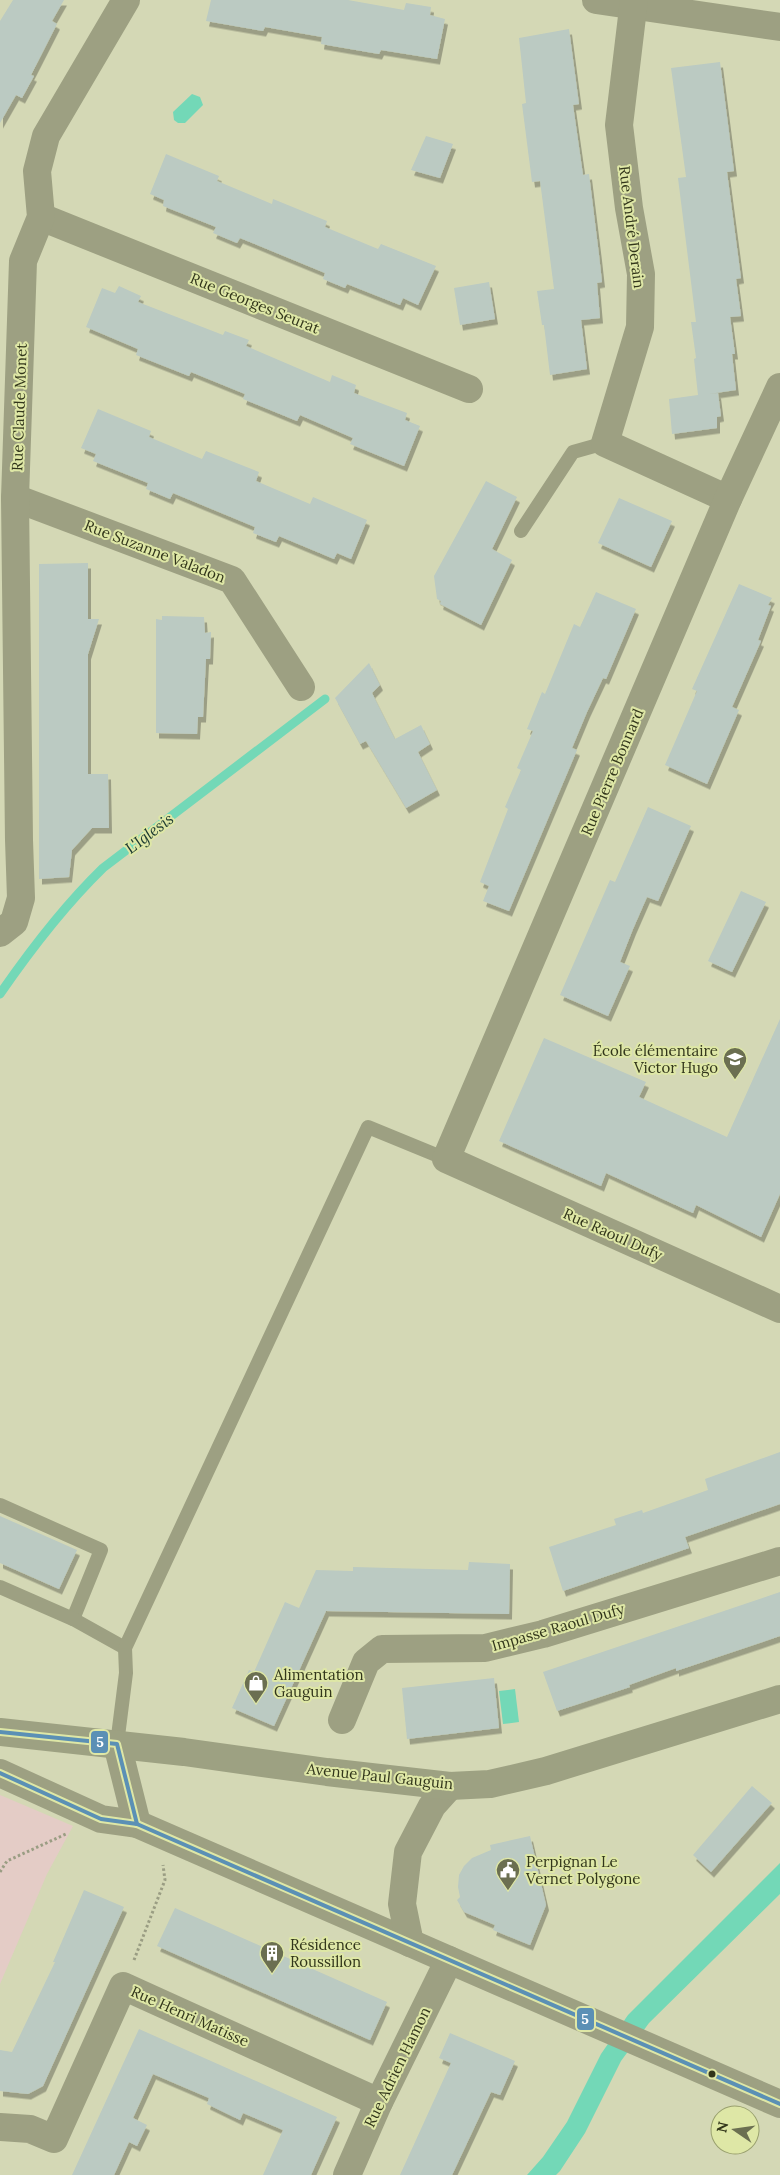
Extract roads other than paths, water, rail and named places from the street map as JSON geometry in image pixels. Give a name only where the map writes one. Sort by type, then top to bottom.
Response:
[{"type":"street","name":"Rue Claude Monet","points":[[19,840],[16,498],[23,261],[40,218],[37,171],[46,136],[126,0]]},
{"type":"street","points":[[596,0],[634,3],[780,27]]},
{"type":"street","name":"Rue André Derain","points":[[605,443],[640,327],[640,274],[629,208],[620,125],[634,3]]},
{"type":"street","name":"Rue Georges Seurat","points":[[40,218],[469,389]]},
{"type":"street","name":"Rue Pierre Bonnard","points":[[446,1159],[728,499],[780,387]]},
{"type":"street","points":[[605,443],[728,499]]},
{"type":"street","name":"Rue Suzanne Valadon","points":[[16,498],[232,580],[301,686]]},
{"type":"street","points":[[0,890],[8,880],[19,840]]},
{"type":"street","points":[[0,933],[14,922],[21,898],[19,840]]},
{"type":"street","name":"Rue Raoul Dufy","points":[[446,1159],[780,1309]]},
{"type":"street","name":"Impasse Raoul Dufy","points":[[342,1720],[366,1662],[382,1649],[484,1648],[543,1634],[780,1561]]},
{"type":"street","name":"Avenue Paul Gauguin","points":[[0,1732],[117,1744],[327,1772],[450,1786],[490,1784],[546,1771],[780,1699]]},
{"type":"street","points":[[117,1744],[146,1828]]},
{"type":"street","points":[[0,1773],[101,1819],[146,1828],[780,2104]]},
{"type":"street","points":[[410,1943],[402,1904],[408,1852],[432,1806],[450,1786]]},
{"type":"street","name":"Rue Adrien Hamon","points":[[347,2175],[379,2102],[449,1960]]},
{"type":"street","name":"Rue Henri Matisse","points":[[0,2127],[30,2129],[54,2139],[123,1986],[379,2102]]},
{"type":"lane","points":[[521,532],[573,452],[605,443]]},
{"type":"lane","points":[[117,1744],[126,1673],[125,1648],[368,1127],[446,1159]]},
{"type":"lane","points":[[0,1505],[101,1550],[73,1619]]},
{"type":"lane","points":[[0,1587],[73,1619],[125,1648]]},
{"type":"waterway","name":"L'Iglesis","points":[[0,994],[49,928],[103,868],[325,699]]},
{"type":"place","name":"École élémentaire Victor Hugo","points":[[735,1080]]},
{"type":"place","name":"Alimentation Gauguin","points":[[256,1704]]},
{"type":"place","name":"Perpignan Le Vernet Polygone","points":[[508,1891]]},
{"type":"place","name":"Résidence Roussillon","points":[[272,1974]]}]
